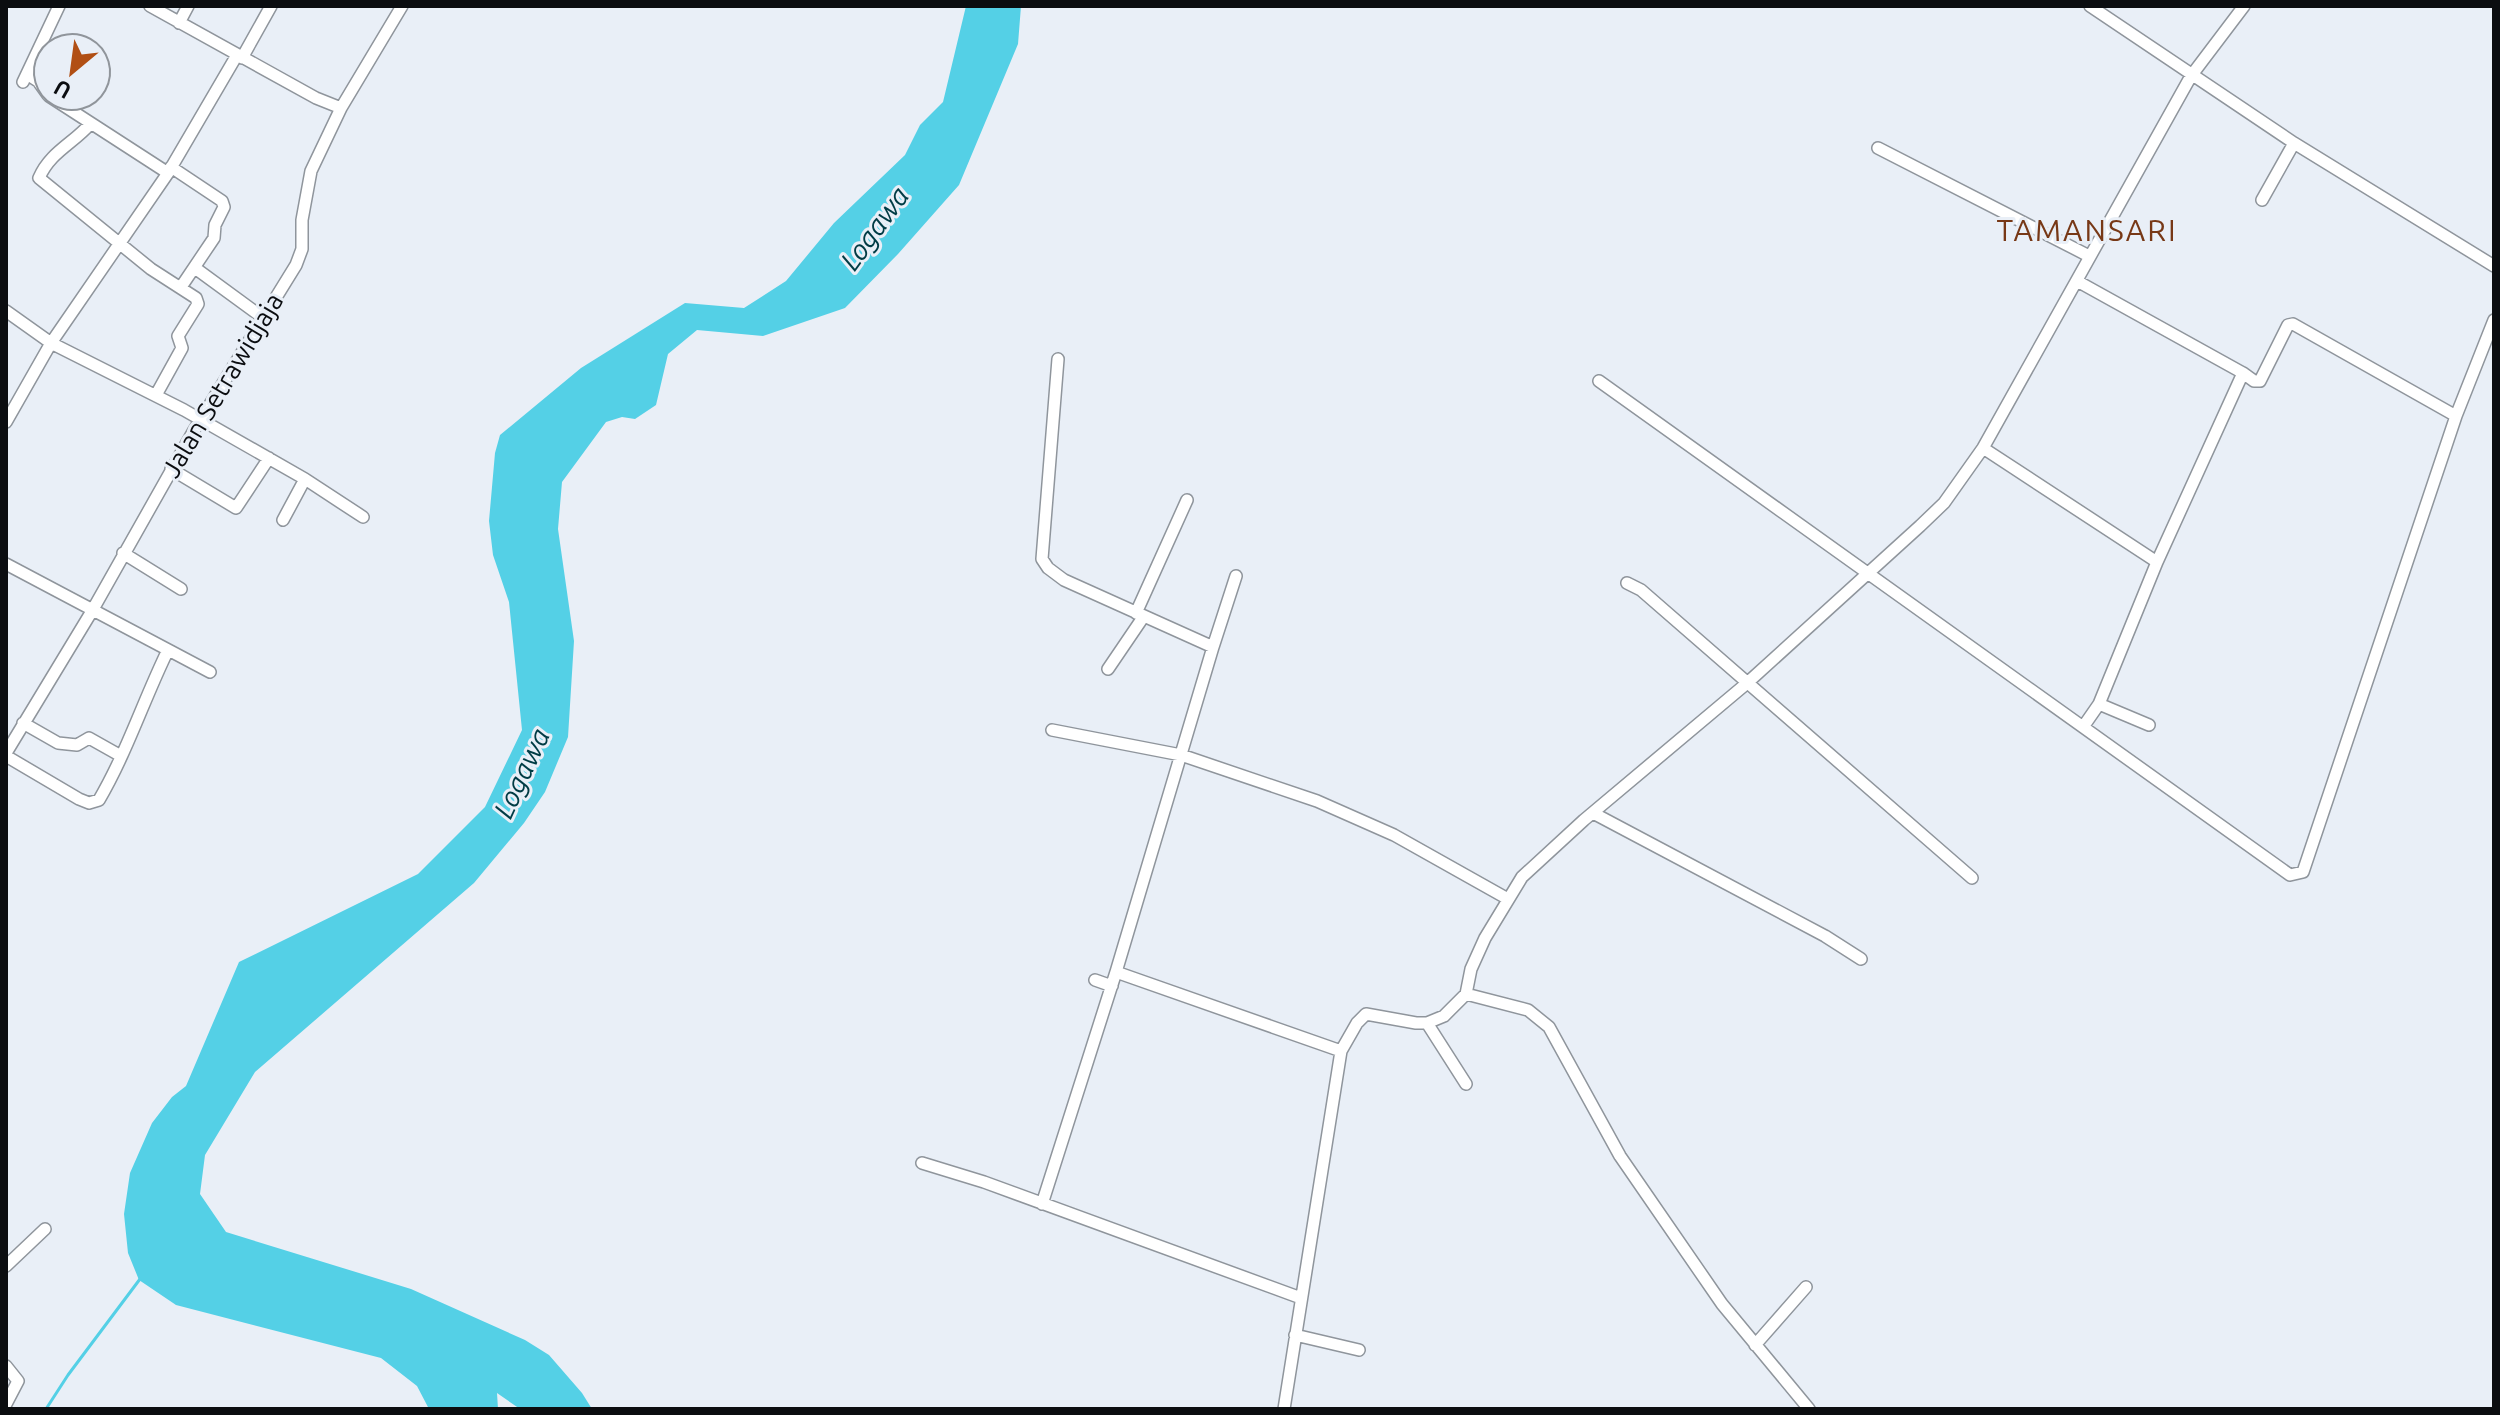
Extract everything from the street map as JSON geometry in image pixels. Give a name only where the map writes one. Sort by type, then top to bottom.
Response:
[{"type":"street","points":[[47,32],[59,6]]},
{"type":"street","points":[[150,6],[341,108]]},
{"type":"street","points":[[179,23],[188,6]]},
{"type":"street","points":[[6,422],[51,343],[170,170],[271,6]]},
{"type":"street","points":[[2090,6],[2294,143],[2494,266]]},
{"type":"street","points":[[1284,1409],[1341,1051],[1357,1023],[1366,1014],[1427,1023],[1444,1016],[1466,994],[1471,969],[1522,877],[1746,684],[1944,503],[1983,448],[2191,76],[2244,6]]},
{"type":"street","name":"Jalan Setrawidjaja","points":[[6,754],[92,611],[200,419],[296,265],[302,249],[307,182],[341,108],[397,8]]},
{"type":"street","points":[[32,63],[25,78],[32,80]]},
{"type":"street","points":[[73,112],[224,203],[215,225],[214,238],[181,287]]},
{"type":"street","points":[[90,124],[79,137],[70,139],[39,178],[120,245],[196,298],[198,304],[178,336],[182,348],[156,395]]},
{"type":"street","points":[[2262,200],[2294,143]]},
{"type":"street","points":[[1878,148],[2089,256]]},
{"type":"street","points":[[195,268],[262,317]]},
{"type":"street","points":[[2077,281],[2254,381],[2260,381],[2288,325],[2293,324],[2456,416]]},
{"type":"street","points":[[6,311],[51,343],[200,419],[305,479],[363,517]]},
{"type":"street","points":[[1599,381],[2290,875],[2303,872],[2456,416],[2494,320]]},
{"type":"street","points":[[1058,359],[1042,559],[1064,580],[1213,647]]},
{"type":"street","points":[[2083,727],[2099,704],[2157,562],[2243,373]]},
{"type":"street","points":[[1983,448],[2157,562]]},
{"type":"street","points":[[171,469],[236,508],[269,458]]},
{"type":"street","points":[[283,520],[305,479]]},
{"type":"street","points":[[1108,669],[1140,614],[1187,500]]},
{"type":"street","points":[[123,553],[181,589]]},
{"type":"street","points":[[6,564],[210,672]]},
{"type":"street","points":[[1042,1204],[1112,986],[1236,576]]},
{"type":"street","points":[[1627,583],[1641,590],[1972,878]]},
{"type":"street","points":[[6,754],[89,803],[99,800],[168,650]]},
{"type":"street","points":[[2099,704],[2149,725]]},
{"type":"street","points":[[23,723],[58,743],[77,745],[89,738],[121,756]]},
{"type":"street","points":[[1052,730],[1181,755],[1317,801],[1394,835],[1508,899]]},
{"type":"street","points":[[1593,813],[1825,936],[1861,959]]},
{"type":"street","points":[[1116,972],[1341,1051]]},
{"type":"street","points":[[1095,980],[1112,986]]},
{"type":"street","points":[[1466,994],[1528,1010],[1549,1027],[1620,1156],[1722,1304],[1809,1409]]},
{"type":"street","points":[[1427,1023],[1466,1084]]},
{"type":"street","points":[[922,1163],[984,1182],[1301,1298]]},
{"type":"street","points":[[6,1266],[45,1229]]},
{"type":"street","points":[[1755,1345],[1806,1287]]},
{"type":"street","points":[[1295,1335],[1359,1350]]},
{"type":"street","points":[[6,1366],[18,1381],[6,1404]]},
{"type":"water","name":"Logawa","points":[[966,6],[1021,6],[1018,44],[959,185],[845,308],[763,336],[697,330],[668,354],[656,405],[635,419],[622,417],[606,422],[562,482],[558,529],[574,641],[568,737],[545,792],[524,823],[474,883],[255,1072],[205,1155],[200,1194],[226,1232],[411,1289],[525,1340],[549,1355],[592,1409],[520,1409],[497,1393],[498,1409],[429,1409],[417,1386],[381,1358],[176,1305],[139,1280],[128,1253],[124,1214],[130,1173],[152,1123],[172,1097],[186,1086],[239,962],[418,874],[485,807],[522,730],[509,602],[493,555],[489,521],[495,453],[500,435],[581,368],[685,303],[744,308],[786,281],[834,223],[905,155],[920,125],[943,102]]},
{"type":"waterway","points":[[46,1409],[140,1279]]},
{"type":"district","name":"TAMANSARI","points":[[2087,230]]}]
